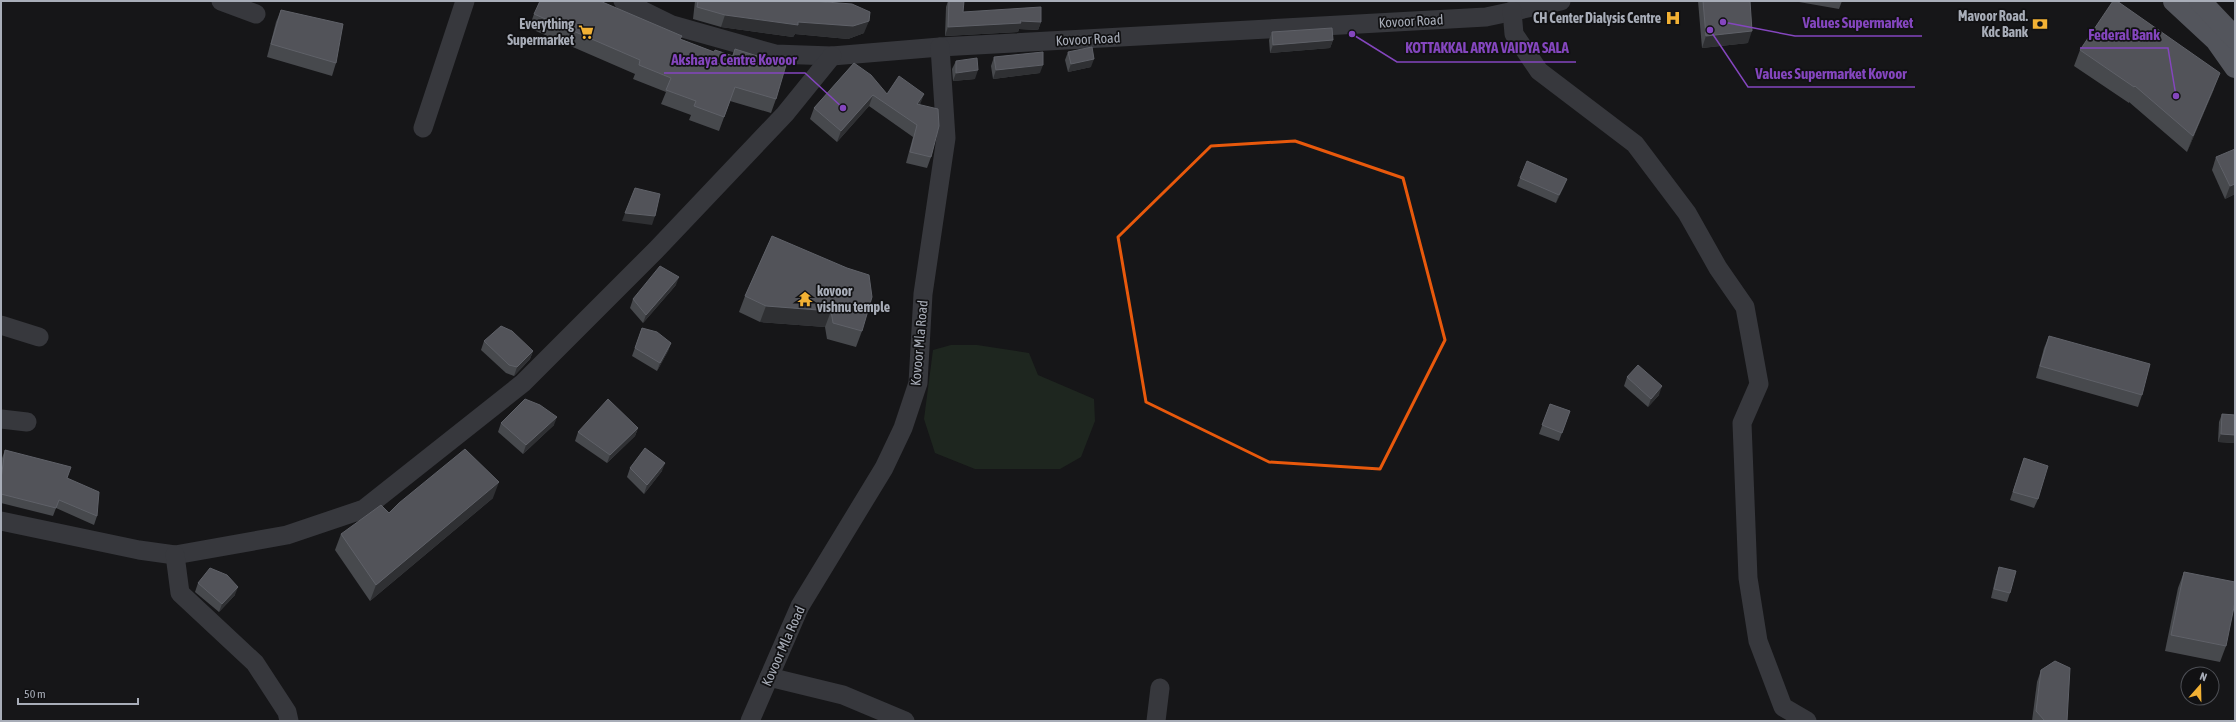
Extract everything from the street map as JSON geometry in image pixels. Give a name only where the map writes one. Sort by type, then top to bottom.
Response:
[{"type":"main road","points":[[2174,1],[2216,40],[2235,67]]},
{"type":"main road","points":[[2200,1],[2235,38]]},
{"type":"street","points":[[221,1],[256,14]]},
{"type":"street","points":[[423,128],[465,1]]},
{"type":"street","name":"Kovoor Road","points":[[623,1],[672,25],[775,54],[832,56],[940,47],[1478,17],[1512,12],[1560,1]]},
{"type":"street","points":[[1512,12],[1514,34],[1539,72],[1635,144],[1687,213],[1718,268],[1745,307],[1759,384],[1742,423],[1748,578],[1758,641],[1784,707],[1806,721]]},
{"type":"street","name":"Kovoor Mla Road","points":[[750,721],[800,606],[884,468],[903,428],[918,383],[923,294],[946,138],[940,47]]},
{"type":"street","points":[[1,521],[139,550],[174,555],[287,535],[364,509],[523,383],[656,250],[785,114],[832,56]]},
{"type":"street","points":[[1,325],[38,337]]},
{"type":"street","points":[[1,419],[27,422]]},
{"type":"street","points":[[174,555],[180,592],[255,663],[287,712],[288,721]]},
{"type":"street","points":[[770,677],[843,695],[905,721]]},
{"type":"street","points":[[1156,721],[1160,688]]},
{"type":"highlighted area","points":[[1295,141],[1403,178],[1445,340],[1380,469],[1269,462],[1146,402],[1118,237],[1211,146]]},
{"type":"shaded area","points":[[951,345],[977,345],[1029,353],[1038,375],[1094,399],[1095,421],[1081,457],[1060,469],[975,469],[935,453],[924,419],[933,350]]},
{"type":"building","points":[[540,1],[600,1],[682,36],[680,39],[714,52],[715,50],[733,56],[735,49],[786,65],[776,99],[735,87],[724,117],[694,106],[696,101],[666,90],[671,78],[639,65],[640,60],[534,14]]},
{"type":"building","points":[[698,1],[813,1],[852,4],[870,12],[869,21],[853,26],[798,22],[798,25],[725,15],[697,7]]},
{"type":"building","points":[[949,1],[964,1],[963,12],[1041,7],[1041,22],[1020,21],[1021,23],[948,27]]},
{"type":"building","points":[[1703,1],[1750,1],[1752,31],[1706,36]]},
{"type":"building","points":[[2113,1],[2117,1],[2220,73],[2193,136],[2135,86],[2134,87],[2080,50]]},
{"type":"building","points":[[281,10],[343,24],[336,63],[271,44]]},
{"type":"building","points":[[1332,28],[1333,40],[1273,45],[1272,32]]},
{"type":"building","points":[[1092,47],[1094,59],[1071,64],[1068,52]]},
{"type":"building","points":[[1043,52],[1043,65],[996,70],[994,57]]},
{"type":"building","points":[[977,58],[978,70],[956,73],[956,61]]},
{"type":"building","points":[[854,63],[871,75],[887,94],[899,76],[924,94],[917,104],[938,109],[939,126],[931,157],[910,152],[917,125],[873,95],[841,131],[814,108]]},
{"type":"building","points":[[2235,149],[2235,184],[2230,186],[2216,157]]},
{"type":"building","points":[[1527,161],[1567,179],[1559,195],[1520,178]]},
{"type":"building","points":[[635,188],[660,194],[655,216],[625,213]]},
{"type":"building","points":[[772,236],[847,268],[869,275],[872,297],[862,331],[833,323],[831,311],[766,306],[745,296]]},
{"type":"building","points":[[660,266],[679,277],[646,315],[633,299]]},
{"type":"building","points":[[501,326],[512,331],[533,351],[517,367],[509,365],[484,341]]},
{"type":"building","points":[[642,328],[657,332],[671,343],[660,363],[635,348]]},
{"type":"building","points":[[2049,336],[2150,364],[2142,395],[2040,366]]},
{"type":"building","points":[[1638,365],[1662,386],[1651,399],[1627,377]]},
{"type":"building","points":[[525,399],[540,405],[557,417],[526,445],[501,423]]},
{"type":"building","points":[[608,399],[638,428],[610,455],[578,432]]},
{"type":"building","points":[[1550,404],[1570,411],[1562,433],[1542,425]]},
{"type":"building","points":[[2222,414],[2235,415],[2235,435],[2221,434]]},
{"type":"building","points":[[645,448],[665,463],[647,485],[630,468]]},
{"type":"building","points":[[465,449],[499,482],[376,585],[341,534],[381,505],[389,513],[399,503]]},
{"type":"building","points":[[5,450],[71,467],[67,478],[99,492],[97,516],[59,500],[56,508],[1,494],[1,479]]},
{"type":"building","points":[[2024,458],[2048,466],[2038,499],[2013,492]]},
{"type":"building","points":[[1999,567],[2016,571],[2010,593],[1994,589]]},
{"type":"building","points":[[210,568],[227,575],[238,587],[222,604],[198,583]]},
{"type":"building","points":[[2184,572],[2235,582],[2235,602],[2226,646],[2171,635]]},
{"type":"building","points":[[2055,661],[2070,668],[2067,721],[2045,721],[2036,711],[2041,670]]},
{"type":"place","name":"CH Center Dialysis Centre","points":[[1673,18]]},
{"type":"place","name":"Values Supermarket","points":[[1723,22]]},
{"type":"place","name":"Mavoor Road. Kdc Bank","points":[[2040,24]]},
{"type":"place","name":"Values Supermarket Kovoor","points":[[1710,30]]},
{"type":"place","name":"Everything Supermarket","points":[[586,32]]},
{"type":"place","name":"KOTTAKKAL ARYA VAIDYA SALA","points":[[1352,34]]},
{"type":"place","name":"Federal Bank","points":[[2176,96]]},
{"type":"place","name":"Akshaya Centre Kovoor","points":[[843,108]]},
{"type":"place","name":"kovoor vishnu temple","points":[[805,299]]}]
